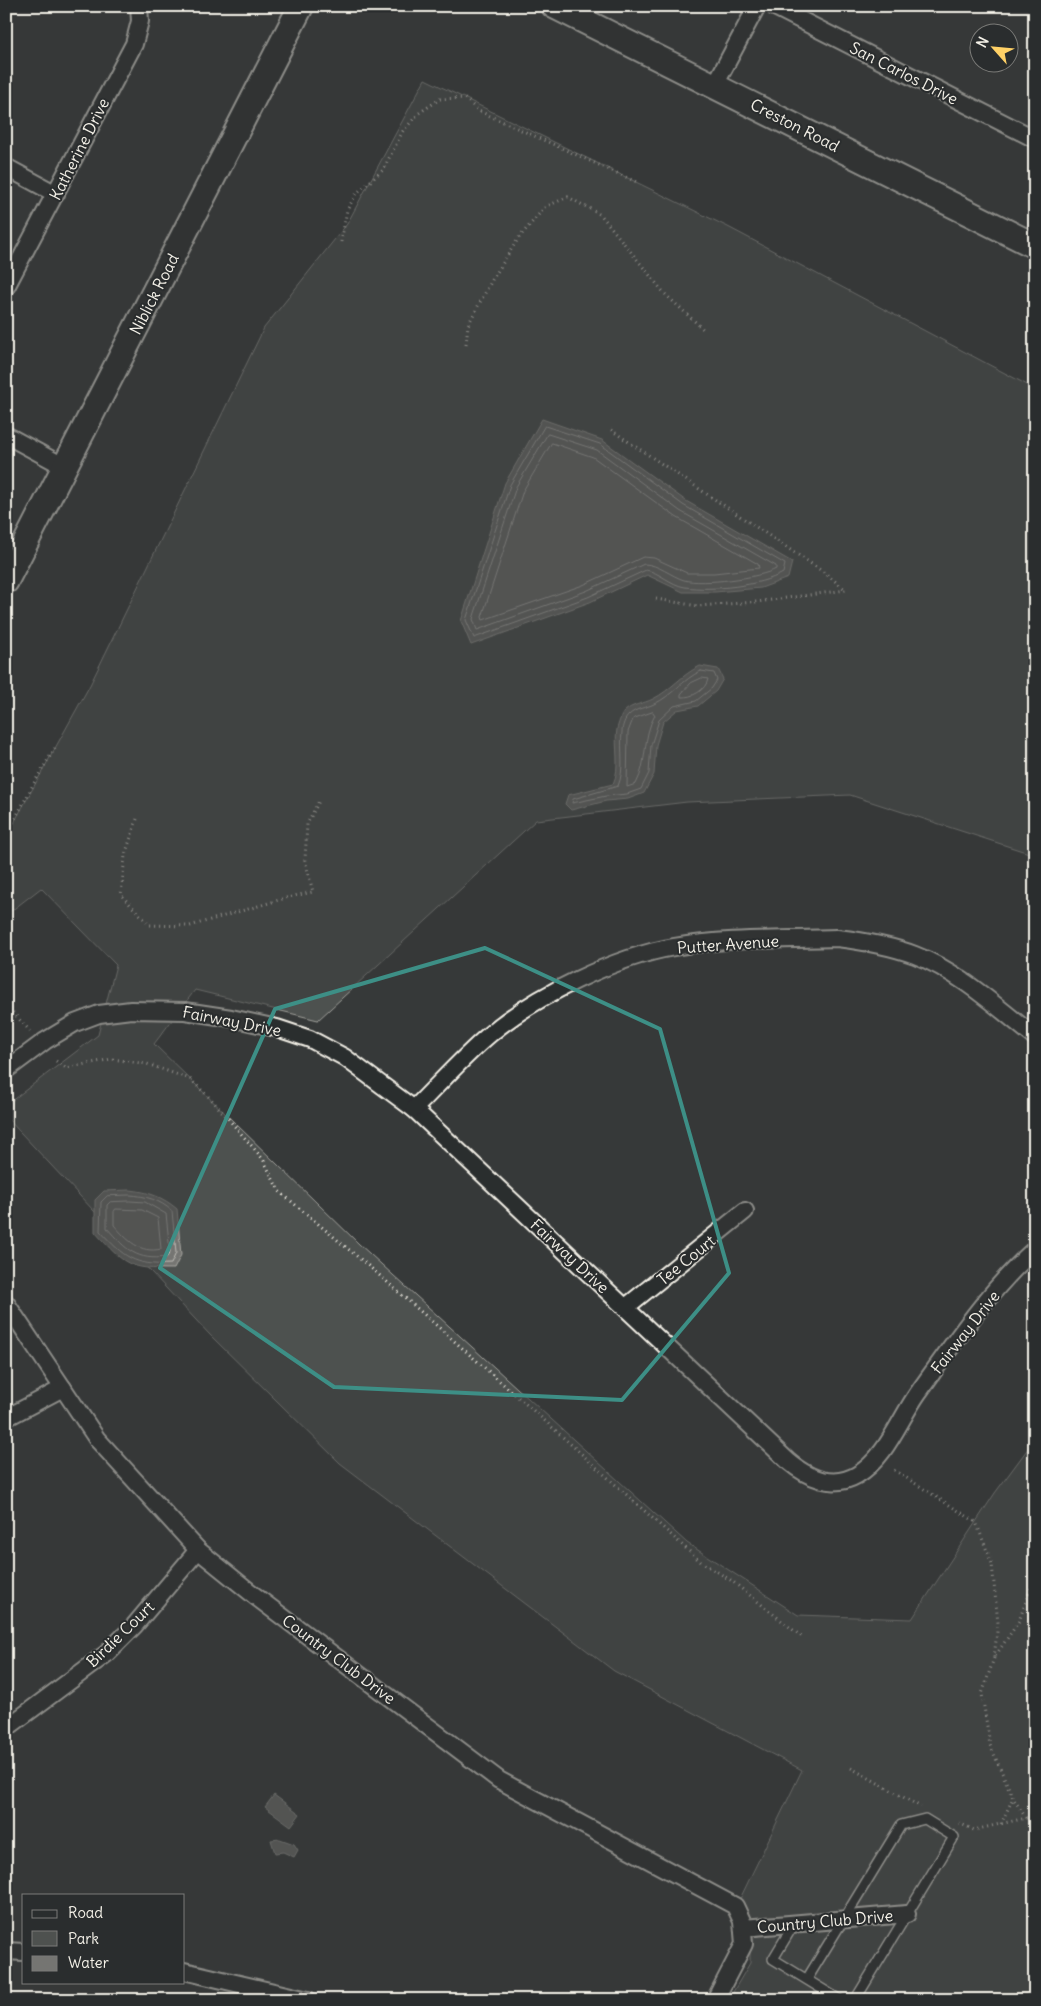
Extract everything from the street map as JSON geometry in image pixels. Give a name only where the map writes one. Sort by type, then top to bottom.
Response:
[{"type":"main road","name":"Niblick Road","points":[[6,581],[301,6]]},
{"type":"main road","name":"Creston Road","points":[[554,6],[1035,246]]},
{"type":"street","name":"Katherine Drive","points":[[6,287],[134,44],[140,21],[139,6]]},
{"type":"street","points":[[715,85],[757,6]]},
{"type":"street","name":"San Carlos Drive","points":[[774,6],[1035,139]]},
{"type":"street","points":[[6,168],[56,194]]},
{"type":"street","points":[[6,435],[65,466]]},
{"type":"street","name":"Putter Avenue","points":[[414,1109],[490,1034],[532,1005],[569,983],[644,954],[699,943],[837,938],[915,954],[979,992],[1035,1037]]},
{"type":"street","name":"Fairway Drive","points":[[6,1070],[44,1041],[75,1023],[99,1014],[151,1009],[185,1011],[277,1028],[310,1039],[344,1057],[414,1109],[795,1467],[812,1478],[835,1482],[856,1476],[867,1468],[890,1439],[917,1395],[986,1302],[1035,1249]]},
{"type":"street","name":"Tee Court","points":[[626,1307],[745,1211]]},
{"type":"street","name":"Country Club Drive","points":[[6,1303],[97,1439],[198,1550],[255,1596],[499,1780],[735,1906],[742,1921],[744,1944],[717,1996]]},
{"type":"street","points":[[6,1418],[63,1388]]},
{"type":"street","name":"Birdie Court","points":[[8,1727],[106,1654],[134,1626],[198,1550]]},
{"type":"street","name":"Country Club Drive","points":[[743,1928],[907,1914]]},
{"type":"street","points":[[6,1952],[22,1952]]},
{"type":"street","points":[[185,1971],[308,2000]]},
{"type":"lane","points":[[807,1980],[901,1825],[925,1819],[954,1837],[855,2000]]},
{"type":"lane","points":[[794,1924],[773,1959],[840,2000]]},
{"type":"path","points":[[341,242],[347,210],[356,193],[383,170],[403,131],[419,113],[440,99],[464,98],[479,110],[495,118],[639,183]]},
{"type":"path","points":[[466,344],[468,325],[492,280],[518,240],[545,207],[568,197],[601,215],[665,294],[704,330]]},
{"type":"path","points":[[611,430],[825,573],[846,590],[757,602],[698,606],[656,599]]},
{"type":"path","points":[[6,836],[55,748]]},
{"type":"path","points":[[137,819],[125,855],[121,895],[150,925],[190,926],[289,897],[313,892],[305,860],[307,824],[319,800]]},
{"type":"path","points":[[6,1005],[30,1031]]},
{"type":"path","points":[[56,1061],[66,1068],[112,1059],[147,1064],[190,1079],[212,1100],[263,1159],[279,1191],[378,1274],[515,1394],[701,1562],[732,1581],[802,1637]]},
{"type":"path","points":[[894,1470],[976,1522],[992,1564],[998,1623],[994,1658],[982,1694],[990,1745],[1013,1798],[1026,1818],[1035,1822]]},
{"type":"path","points":[[994,1658],[1019,1621],[1035,1576]]},
{"type":"path","points":[[850,1768],[926,1809]]},
{"type":"path","points":[[1001,1824],[1013,1798]]},
{"type":"path","points":[[958,1823],[974,1830],[1026,1818]]},
{"type":"highlighted area","points":[[485,948],[660,1029],[729,1273],[622,1400],[334,1387],[160,1268],[275,1009]]},
{"type":"green space","points":[[425,79],[728,227],[1035,389],[1035,855],[850,795],[687,802],[536,820],[318,1020],[195,990],[154,1044],[359,1244],[687,1543],[798,1615],[912,1619],[995,1493],[1035,1439],[1035,2000],[745,2000],[733,1992],[750,1963],[750,1926],[738,1903],[802,1770],[614,1671],[340,1463],[210,1335],[6,1117],[6,1105],[98,1035],[116,965],[41,888],[6,915],[6,837],[90,685],[264,328],[347,224]]},
{"type":"water","points":[[542,419],[602,440],[686,501],[792,562],[788,578],[761,588],[715,592],[683,592],[647,575],[590,602],[471,645],[461,621],[505,483]]},
{"type":"water","points":[[700,666],[718,669],[723,679],[716,691],[698,706],[677,710],[663,722],[656,745],[654,774],[644,793],[628,799],[606,801],[571,810],[565,804],[568,795],[613,784],[617,771],[617,729],[624,712],[630,707],[649,701],[659,695]]},
{"type":"water","points":[[130,1190],[155,1196],[177,1209],[181,1255],[174,1269],[147,1268],[129,1263],[121,1259],[95,1232],[95,1200],[104,1191]]},
{"type":"water","points":[[274,1795],[300,1814],[291,1826],[265,1807]]},
{"type":"water","points":[[280,1839],[294,1844],[298,1850],[294,1857],[283,1852],[275,1853],[271,1840]]}]
